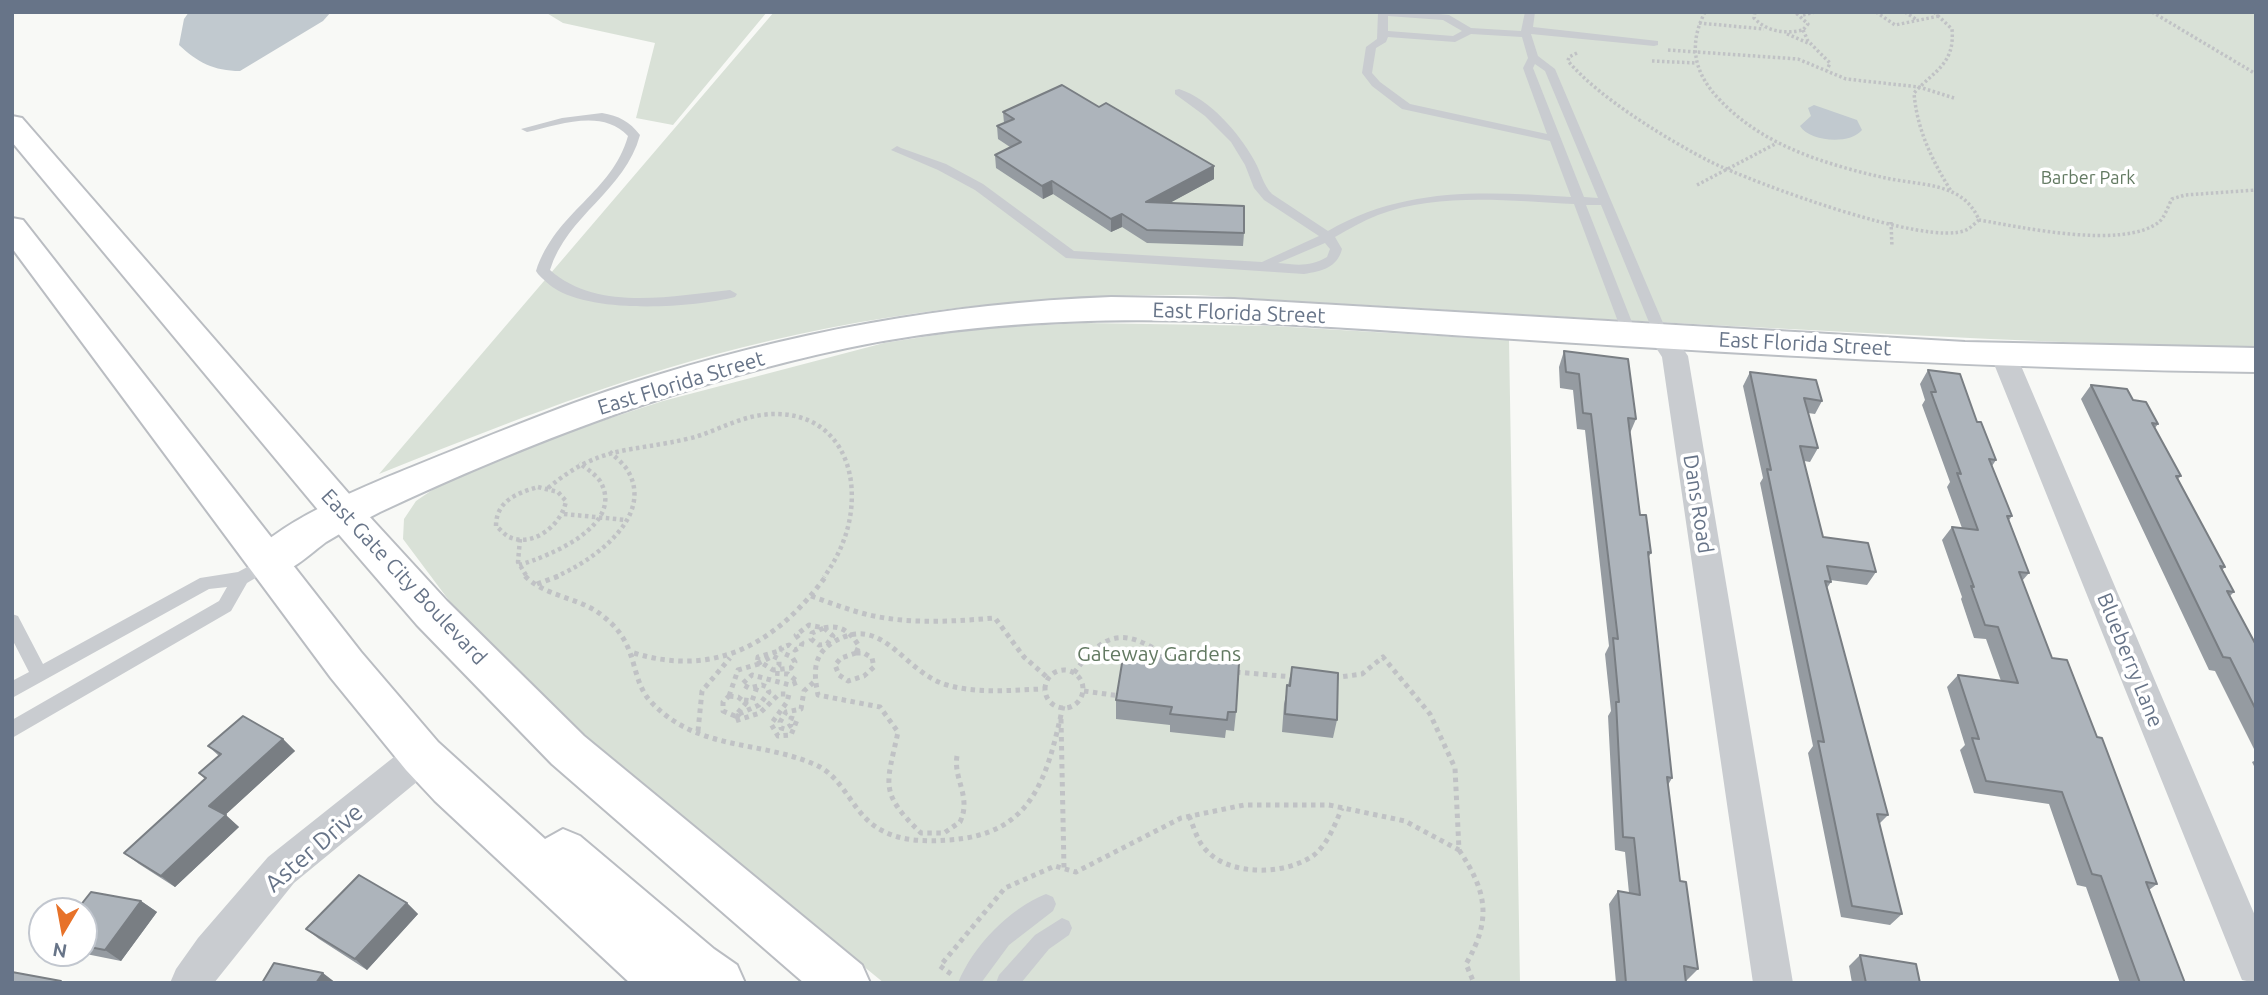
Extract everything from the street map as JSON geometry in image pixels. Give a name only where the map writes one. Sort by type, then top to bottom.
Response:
[{"type":"main road","name":"East Gate City Boulevard","points":[[12,124],[343,513],[432,613],[568,750],[844,983]]},
{"type":"main road","points":[[12,227],[255,569],[279,578],[338,654],[436,771],[669,983]]},
{"type":"main road","name":"East Florida Street","points":[[255,569],[343,513],[532,430],[659,386],[746,360],[877,332],[990,314],[1125,308],[1222,311],[2003,354],[2162,360],[2256,360]]},
{"type":"main road","points":[[436,771],[517,813],[696,967],[719,983]]},
{"type":"street","name":"Dans Road","points":[[1646,336],[1675,356],[1773,983]]},
{"type":"street","name":"Blueberry Lane","points":[[2003,354],[2256,966]]},
{"type":"street","name":"Aster Drive","points":[[190,983],[212,952],[281,870],[436,771]]},
{"type":"lane","name":"Dans Road","points":[[1530,12],[1526,34],[1532,58],[1528,68],[1579,201],[1646,336]]},
{"type":"lane","points":[[1555,139],[1406,107],[1376,84],[1367,73],[1371,47],[1382,40],[1383,13],[1445,17],[1469,31],[1526,34],[1652,52]]},
{"type":"lane","points":[[1383,34],[1455,39],[1469,31]]},
{"type":"lane","name":"Dans Road","points":[[1532,58],[1550,69],[1606,202],[1646,336]]},
{"type":"lane","points":[[897,150],[942,167],[979,187],[1071,255],[1304,270],[1320,267],[1333,259],[1336,249],[1328,234],[1267,196],[1255,181],[1250,162],[1235,138],[1196,103],[1179,92]]},
{"type":"lane","points":[[527,129],[583,117],[607,117],[621,122],[634,135],[632,150],[621,166],[563,230],[546,254],[543,271],[552,283],[575,293],[602,299],[669,300],[730,294]]},
{"type":"lane","points":[[1256,265],[1284,259],[1308,248],[1328,234],[1389,207],[1427,201],[1468,199],[1606,202]]},
{"type":"lane","points":[[12,690],[206,583],[255,569]]},
{"type":"lane","points":[[12,730],[225,606],[255,569]]},
{"type":"lane","points":[[12,621],[39,675]]},
{"type":"lane","points":[[963,980],[1007,930],[1046,904]]},
{"type":"lane","points":[[1007,983],[1042,942],[1062,928]]},
{"type":"path","points":[[1705,12],[1693,42],[1697,64],[1705,84],[1745,122],[1778,142],[1853,170],[1952,192]]},
{"type":"path","points":[[1741,27],[1754,18],[1755,12]]},
{"type":"path","points":[[1781,32],[1803,30],[1808,24],[1795,12]]},
{"type":"path","points":[[1802,16],[1815,12]]},
{"type":"path","points":[[1876,12],[1895,25],[1939,16]]},
{"type":"path","points":[[1905,12],[1918,20]]},
{"type":"path","points":[[1934,12],[1952,29],[1953,52],[1938,72],[1914,93],[1919,133],[1929,157],[1952,192],[1972,206],[1979,220]]},
{"type":"path","points":[[2152,12],[2256,74]]},
{"type":"path","points":[[1754,18],[1772,30]]},
{"type":"path","points":[[1699,23],[1781,32],[1812,45],[1830,63],[1827,71]]},
{"type":"path","points":[[1803,30],[1812,45]]},
{"type":"path","points":[[1668,50],[1791,58],[1846,79],[1919,87],[1954,98]]},
{"type":"path","points":[[1583,52],[1569,57],[1568,61],[1575,71],[1689,150],[1727,169],[1824,206],[1928,230],[1960,233],[1970,231],[1979,220]]},
{"type":"path","points":[[1652,52],[1697,64]]},
{"type":"path","points":[[1696,185],[1778,142]]},
{"type":"path","points":[[1979,220],[2059,233],[2118,234],[2149,228],[2161,220],[2172,199],[2185,195],[2256,190]]},
{"type":"path","points":[[1891,222],[1892,247]]},
{"type":"path","points":[[548,488],[579,463],[609,451],[685,440],[760,415],[817,422],[837,441],[849,471],[851,517],[843,543],[811,596],[768,637],[730,658],[705,663],[678,664],[655,662],[634,653]]},
{"type":"path","points":[[536,584],[565,574],[594,556],[606,546],[626,520],[633,504],[633,482],[624,464],[609,451]]},
{"type":"path","points":[[519,565],[548,559],[561,552],[583,537],[600,517],[605,500],[603,485],[593,471],[579,463]]},
{"type":"path","points":[[548,488],[564,496],[566,503],[564,514],[553,527],[543,533],[520,539],[500,533],[496,526],[498,510],[505,502],[526,490],[548,488]]},
{"type":"path","points":[[564,514],[626,520]]},
{"type":"path","points":[[520,539],[519,565],[526,577],[598,611],[621,631],[634,653],[642,686],[649,701],[678,723],[732,745],[792,755],[826,770],[877,828],[916,841],[951,841],[998,829],[1027,808],[1042,782],[1062,710],[1078,701],[1084,691],[1083,681],[1074,673],[1061,672],[1048,678],[1043,689],[1047,700],[1062,710]]},
{"type":"path","points":[[811,596],[864,614],[910,621],[956,622],[995,618],[1024,657],[1048,678]]},
{"type":"path","points":[[757,664],[758,657],[765,653],[782,650],[781,648],[789,645],[795,650],[801,647],[802,643],[796,635],[809,625],[824,628],[838,626],[851,635],[859,646],[856,653],[841,658],[835,665],[839,675],[848,681],[864,676],[874,667],[872,658],[864,653],[856,653]]},
{"type":"path","points":[[957,756],[955,767],[962,780],[967,807],[961,822],[945,833],[921,833],[900,813],[892,799],[887,776],[898,732],[880,707],[818,695],[813,668],[820,652],[837,638],[864,631],[889,642],[911,664],[932,679],[972,691],[1043,689]]},
{"type":"path","points":[[1074,673],[1090,653],[1110,636],[1122,636],[1155,648],[1180,666]]},
{"type":"path","points":[[773,670],[791,668],[794,665],[792,657],[782,650]]},
{"type":"path","points":[[757,664],[762,663],[773,670],[772,673],[788,674],[798,682],[790,685],[752,675],[743,684],[745,687],[762,685],[767,687],[769,692],[761,706],[736,716],[723,711],[723,702],[729,696],[738,670],[773,656],[779,659],[779,665],[773,670]]},
{"type":"path","points":[[1330,678],[1362,674],[1382,657],[1430,714],[1455,768],[1459,850],[1479,882],[1484,900],[1485,922],[1479,945],[1466,964],[1474,983]]},
{"type":"path","points":[[698,731],[702,691],[730,658]]},
{"type":"path","points":[[1231,671],[1307,679]]},
{"type":"path","points":[[741,700],[746,703],[735,721],[752,718],[768,709],[779,694],[789,694],[787,703],[776,713],[771,724],[778,736],[791,735],[797,720],[791,718],[791,725],[785,729],[780,722],[786,712],[801,709],[800,696],[803,690],[816,681]]},
{"type":"path","points":[[729,696],[752,701],[757,687]]},
{"type":"path","points":[[1084,691],[1120,696]]},
{"type":"path","points":[[1062,710],[1064,868]]},
{"type":"path","points":[[963,980],[940,966],[1005,888],[1055,866],[1076,872],[1181,818],[1244,805],[1329,805],[1405,821],[1459,850]]},
{"type":"path","points":[[1189,816],[1208,853],[1250,868],[1282,869],[1315,854],[1342,808]]},
{"type":"green space","points":[[545,12],[767,12],[673,125],[636,118],[655,43],[563,23]]},
{"type":"green space","name":"Barber Park","points":[[774,12],[2256,12],[2256,349],[1858,333],[1195,295],[1073,298],[1013,302],[892,317],[772,340],[670,367],[586,395],[379,474]]},
{"type":"green space","name":"Gateway Gardens","points":[[1085,323],[1273,326],[1509,340],[1520,983],[884,983],[565,723],[480,642],[403,539],[404,519],[416,501],[441,484],[558,435],[663,401],[884,343],[980,328]]},
{"type":"shaded area","points":[[189,12],[331,12],[323,21],[240,71],[207,64],[179,45],[184,19]]},
{"type":"shaded area","points":[[1814,105],[1857,120],[1862,130],[1840,140],[1812,135],[1800,126],[1811,116],[1808,108]]},
{"type":"building","points":[[1062,85],[1099,107],[1106,103],[1214,166],[1146,202],[1244,206],[1244,233],[1147,230],[1122,214],[1111,219],[1052,181],[1042,186],[995,155],[1021,142],[997,126],[1014,119],[1003,112]]},
{"type":"building","points":[[1564,351],[1628,359],[1636,419],[1628,418],[1640,515],[1646,515],[1651,553],[1648,552],[1672,778],[1667,777],[1680,881],[1686,882],[1698,969],[1684,966],[1686,983],[1626,983],[1618,891],[1640,895],[1634,838],[1623,837],[1616,702],[1619,702],[1613,638],[1618,639],[1591,414],[1583,413],[1579,374],[1566,372]]},
{"type":"building","points":[[1928,370],[1960,374],[1977,422],[1981,422],[1996,460],[1989,459],[2012,516],[2007,516],[2029,573],[2019,572],[2052,658],[2067,660],[2097,737],[2102,738],[2157,884],[2146,882],[2185,983],[2140,983],[2101,876],[2092,874],[2062,792],[1986,781],[1972,738],[1979,739],[1958,675],[2018,683],[1998,627],[1985,625],[1952,527],[1978,530],[1931,392],[1936,392]]},
{"type":"building","points":[[1750,372],[1816,380],[1822,401],[1804,398],[1818,448],[1800,446],[1823,537],[1868,543],[1876,572],[1827,566],[1831,582],[1825,581],[1888,815],[1877,814],[1902,914],[1852,906],[1818,741],[1824,742],[1767,469],[1771,470]]},
{"type":"building","points":[[2091,385],[2127,389],[2133,400],[2146,402],[2158,424],[2152,423],[2181,476],[2176,476],[2225,567],[2220,566],[2234,592],[2227,591],[2256,645],[2256,710],[2230,658],[2223,657]]},
{"type":"building","points":[[1124,651],[1239,663],[1236,712],[1228,712],[1227,720],[1170,714],[1172,707],[1116,700]]},
{"type":"building","points":[[1292,667],[1338,673],[1337,720],[1285,714],[1287,685],[1290,686]]},
{"type":"building","points":[[243,716],[283,739],[209,806],[226,815],[161,876],[124,853],[206,778],[199,773],[221,754],[208,746]]},
{"type":"building","points":[[359,875],[407,903],[355,959],[306,929]]},
{"type":"building","points":[[91,892],[141,901],[105,950],[98,949],[98,897],[87,897]]},
{"type":"building","points":[[1860,955],[1916,964],[1920,983],[1866,983]]},
{"type":"building","points":[[274,963],[323,973],[316,983],[262,983]]},
{"type":"building","points":[[12,972],[61,981],[12,983]]}]
